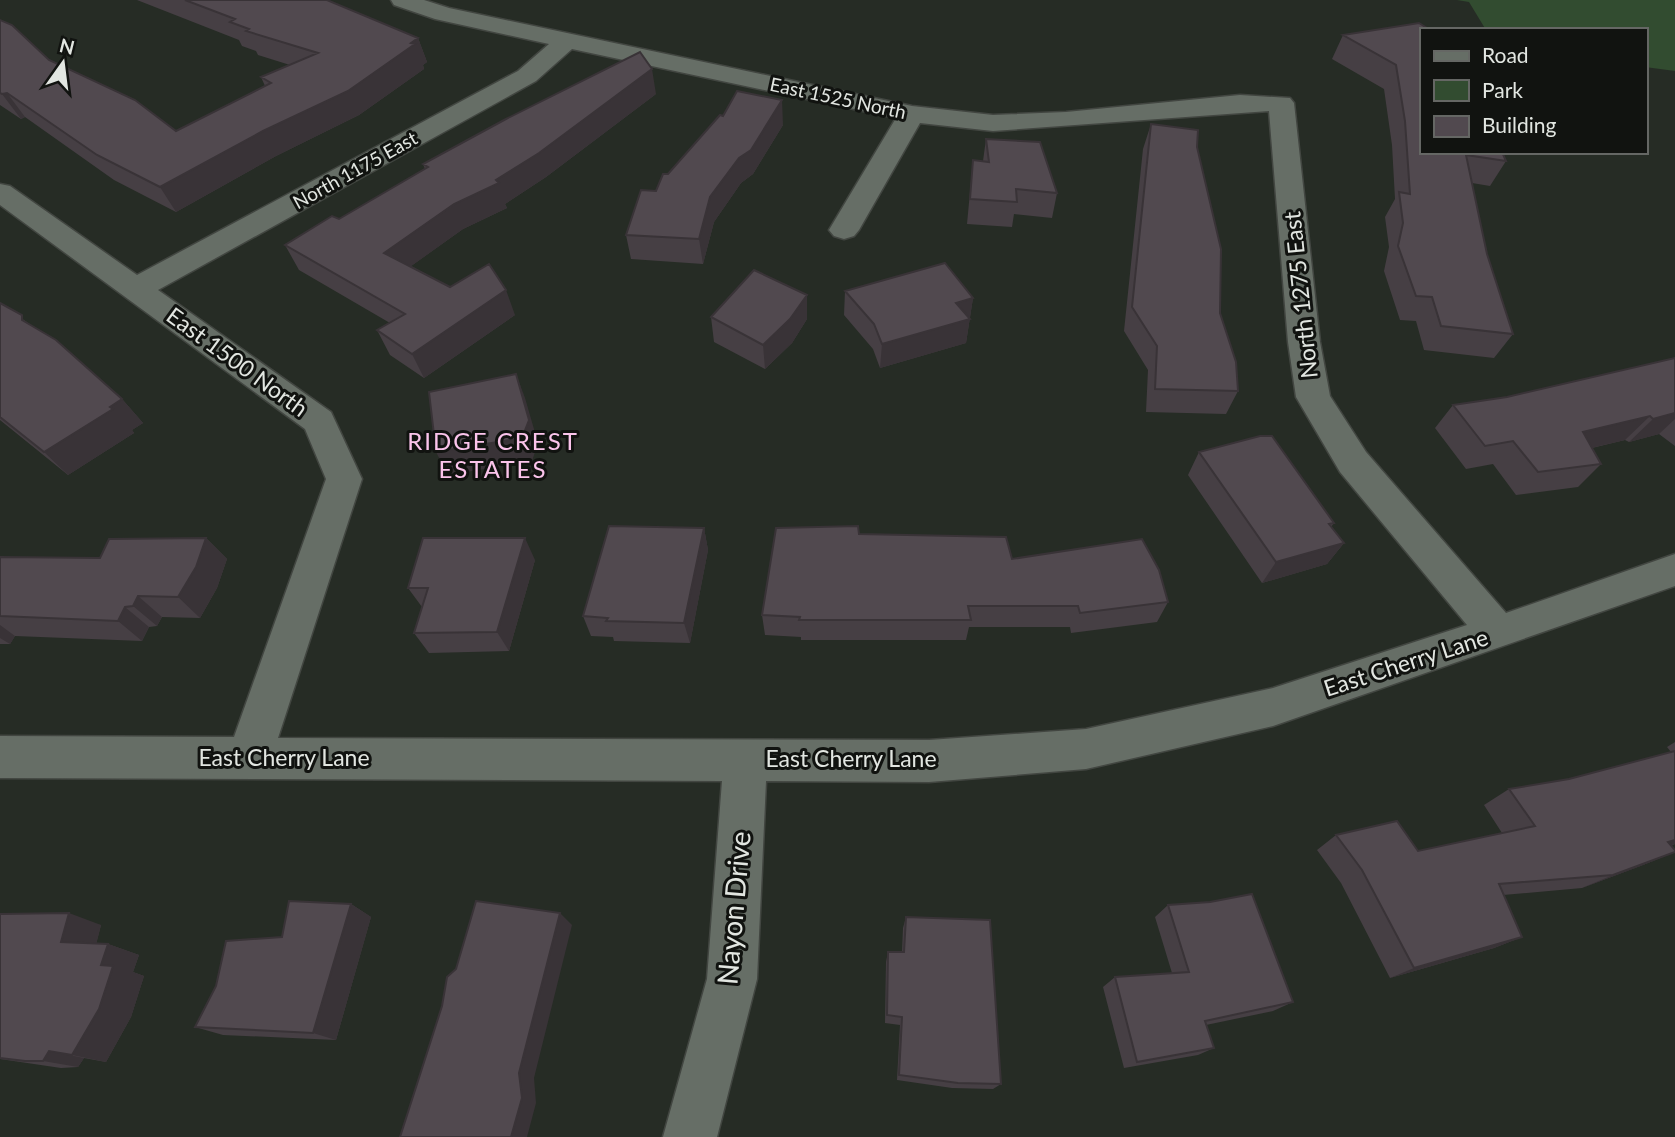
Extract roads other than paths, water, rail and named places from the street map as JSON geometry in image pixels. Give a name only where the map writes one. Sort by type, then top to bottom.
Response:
[{"type":"street","name":"East 1525 North","points":[[402,0],[443,13],[912,114],[993,123],[1066,120],[1240,103],[1281,103]]},
{"type":"street","name":"North 1175 East","points":[[136,289],[527,76],[567,40]]},
{"type":"street","name":"North 1275 East","points":[[1281,103],[1304,342],[1312,397],[1353,461],[1498,633]]},
{"type":"street","points":[[844,230],[912,114]]},
{"type":"street","name":"East 1500 North","points":[[0,192],[319,421],[344,480],[249,758]]},
{"type":"street","name":"East Cherry Lane","points":[[0,757],[929,761],[1086,749],[1273,707],[1498,633],[1675,570]]},
{"type":"street","name":"Nayon Drive","points":[[690,1137],[732,979],[745,759]]},
{"type":"district","name":"RIDGE CREST ESTATES","points":[[493,456]]}]
